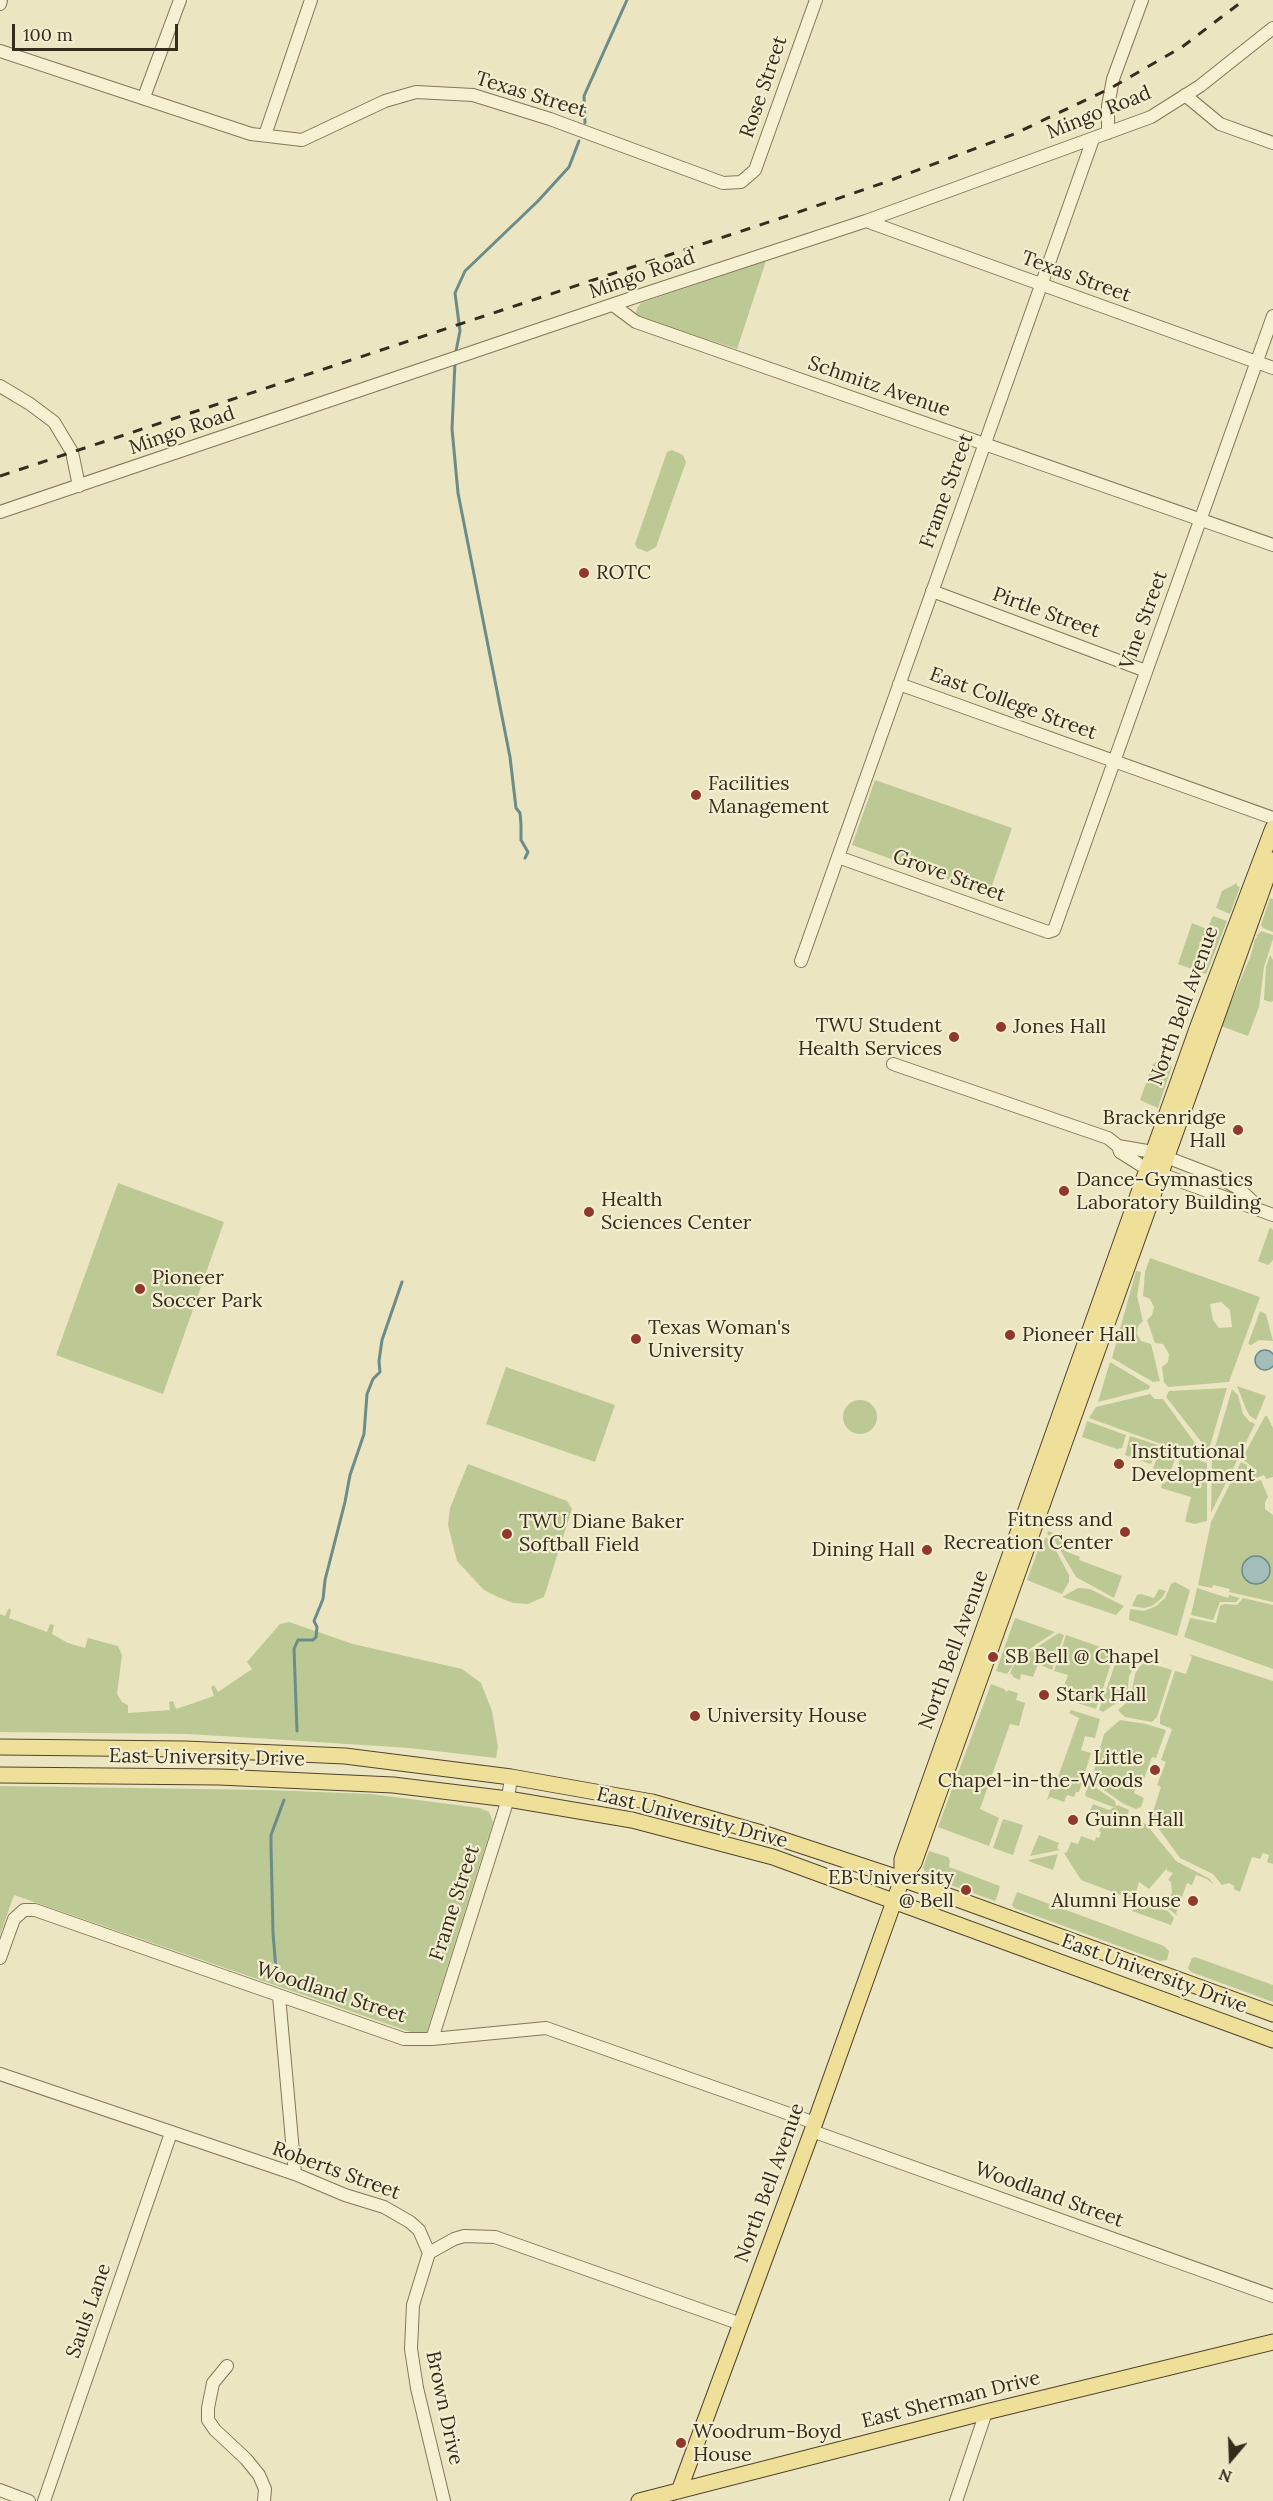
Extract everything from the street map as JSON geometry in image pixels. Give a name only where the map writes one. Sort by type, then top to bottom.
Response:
[{"type":"main road","name":"North Bell Avenue","points":[[1160,1154],[1273,828]]},
{"type":"main road","name":"North Bell Avenue","points":[[677,2496],[814,2127],[902,1879],[902,1859],[1153,1172],[1273,860]]},
{"type":"main road","name":"East University Drive","points":[[0,1747],[185,1749],[345,1756],[511,1777],[652,1802],[772,1836],[902,1879],[1273,2014]]},
{"type":"main road","name":"East University Drive","points":[[0,1775],[219,1777],[393,1785],[508,1799],[643,1823],[773,1857],[1273,2040]]},
{"type":"main road","name":"East Sherman Drive","points":[[639,2501],[677,2496],[986,2412],[1273,2342]]},
{"type":"street","points":[[144,97],[180,0]]},
{"type":"street","points":[[265,135],[311,0]]},
{"type":"street","name":"Rose Street","points":[[741,182],[755,170],[816,0]]},
{"type":"street","points":[[1108,133],[1108,106],[1113,80],[1142,0]]},
{"type":"street","name":"Mingo Road","points":[[0,512],[866,221],[1151,117],[1200,86],[1273,28]]},
{"type":"street","name":"Texas Street","points":[[0,51],[251,134],[302,140],[385,101],[416,92],[473,95],[550,119],[723,183],[741,182]]},
{"type":"street","points":[[1185,95],[1220,124],[1273,143]]},
{"type":"street","name":"Frame Street","points":[[801,961],[1093,139]]},
{"type":"street","name":"Texas Street","points":[[866,221],[1273,368]]},
{"type":"street","name":"Schmitz Avenue","points":[[613,305],[636,322],[1273,545]]},
{"type":"street","name":"Vine Street","points":[[1048,932],[1054,930],[1273,316]]},
{"type":"street","points":[[0,386],[54,422],[72,452],[80,486]]},
{"type":"street","name":"Pirtle Street","points":[[932,591],[1146,671]]},
{"type":"street","name":"East College Street","points":[[899,684],[1273,818]]},
{"type":"street","name":"Grove Street","points":[[837,856],[1048,932]]},
{"type":"street","points":[[893,1064],[1108,1138],[1127,1157],[1153,1172],[1273,1215]]},
{"type":"street","points":[[1118,1146],[1160,1154],[1218,1177],[1238,1188],[1257,1209]]},
{"type":"street","name":"Frame Street","points":[[432,2039],[508,1799],[511,1777]]},
{"type":"street","name":"Woodland Street","points":[[0,1958],[14,1919],[24,1910],[35,1910],[404,2039],[432,2039],[546,2028],[1273,2296]]},
{"type":"street","points":[[279,1996],[295,2174]]},
{"type":"street","name":"Roberts Street","points":[[0,2074],[295,2174],[345,2195],[384,2207],[398,2214],[419,2230],[429,2253]]},
{"type":"street","name":"Sauls Lane","points":[[44,2501],[171,2133]]},
{"type":"street","points":[[429,2253],[464,2236],[495,2237],[741,2324]]},
{"type":"street","name":"Brown Drive","points":[[429,2253],[413,2305],[411,2349],[417,2388],[444,2501]]},
{"type":"street","points":[[227,2366],[213,2383],[208,2420],[259,2475],[265,2489],[264,2501]]},
{"type":"street","points":[[956,2501],[986,2412]]},
{"type":"street","points":[[0,2490],[29,2501]]},
{"type":"green space","points":[[766,261],[737,349],[641,318],[636,313],[641,303]]},
{"type":"green space","points":[[672,450],[683,455],[686,462],[656,547],[647,552],[637,548],[635,544],[667,452]]},
{"type":"green space","points":[[875,780],[1012,828],[989,894],[852,845]]},
{"type":"green space","points":[[1237,883],[1240,887],[1230,914],[1216,908],[1222,891]]},
{"type":"green space","points":[[1270,898],[1273,899],[1273,932],[1261,925]]},
{"type":"green space","points":[[1213,916],[1227,921],[1206,974],[1178,964],[1192,923],[1207,929]]},
{"type":"green space","points":[[1261,931],[1273,935],[1273,939],[1264,967],[1259,1007],[1248,1036],[1221,1026],[1251,955],[1255,939],[1258,937],[1256,936]]},
{"type":"green space","points":[[1270,955],[1273,960],[1273,1001],[1271,1002],[1264,1000],[1266,967]]},
{"type":"green space","points":[[1158,1061],[1172,1066],[1158,1108],[1140,1100],[1153,1064]]},
{"type":"green space","name":"Pioneer Soccer Park","points":[[118,1183],[224,1222],[163,1394],[56,1355]]},
{"type":"green space","points":[[1270,1227],[1273,1230],[1273,1260],[1268,1265],[1258,1261]]},
{"type":"green space","points":[[1150,1258],[1260,1297],[1229,1382],[1168,1387],[1164,1382],[1162,1367],[1168,1362],[1169,1354],[1163,1344],[1155,1343],[1147,1320],[1152,1315],[1154,1307],[1150,1299],[1143,1296],[1145,1272]],"holes":[[[1221,1302],[1230,1310],[1232,1327],[1219,1328],[1213,1320],[1210,1304]]]},
{"type":"green space","points":[[1136,1271],[1141,1272],[1137,1296],[1143,1321],[1138,1326],[1137,1334],[1141,1341],[1151,1344],[1160,1381],[1153,1382],[1112,1358]]},
{"type":"green space","points":[[1260,1311],[1266,1314],[1273,1341],[1259,1340],[1251,1345],[1248,1344]]},
{"type":"green space","points":[[1110,1362],[1150,1386],[1149,1389],[1098,1402]]},
{"type":"green space","points":[[506,1367],[615,1405],[595,1462],[486,1424]]},
{"type":"green space","points":[[1237,1386],[1266,1396],[1256,1420],[1246,1409]]},
{"type":"green space","points":[[1227,1388],[1209,1449],[1207,1449],[1166,1397],[1169,1391]]},
{"type":"green space","points":[[1232,1389],[1238,1395],[1243,1414],[1255,1424],[1211,1513],[1212,1457]]},
{"type":"green space","points":[[1150,1394],[1155,1399],[1163,1399],[1203,1454],[1203,1459],[1089,1418],[1096,1407]]},
{"type":"green space","points":[[860,1400],[872,1405],[877,1417],[872,1429],[860,1434],[848,1429],[843,1417],[848,1405]]},
{"type":"green space","points":[[1265,1416],[1273,1428],[1273,1477],[1266,1479],[1264,1475],[1253,1479],[1250,1476],[1250,1465],[1242,1459]]},
{"type":"green space","points":[[1087,1421],[1126,1435],[1122,1448],[1117,1449],[1082,1437]]},
{"type":"green space","points":[[1130,1436],[1158,1445],[1151,1464],[1125,1455]]},
{"type":"green space","points":[[1161,1447],[1177,1453],[1170,1473],[1148,1482]]},
{"type":"green space","points":[[1181,1454],[1207,1463],[1207,1521],[1194,1524],[1185,1521],[1191,1497],[1161,1488],[1162,1484],[1175,1478]]},
{"type":"green space","points":[[1241,1462],[1247,1465],[1249,1481],[1261,1480],[1268,1497],[1265,1509],[1273,1515],[1273,1602],[1229,1592],[1230,1589],[1213,1585],[1212,1588],[1198,1585],[1211,1522]]},
{"type":"green space","name":"TWU Diane Baker Softball Field","points":[[468,1464],[567,1501],[572,1509],[544,1597],[528,1604],[513,1603],[498,1597],[484,1590],[457,1561],[448,1525],[450,1508]]},
{"type":"green space","points":[[1048,1531],[1069,1539],[1065,1551],[1080,1557],[1079,1560],[1122,1576],[1114,1598],[1076,1577],[1053,1538],[1047,1534]]},
{"type":"green space","points":[[1046,1537],[1052,1543],[1069,1575],[1069,1582],[1062,1594],[1027,1580],[1038,1550]]},
{"type":"green space","points":[[1175,1582],[1190,1590],[1177,1636],[1129,1620],[1130,1609],[1144,1611],[1156,1606],[1165,1598],[1171,1584]]},
{"type":"green space","points":[[1078,1588],[1090,1589],[1124,1606],[1116,1615],[1062,1597]]},
{"type":"green space","points":[[1197,1588],[1228,1598],[1229,1595],[1240,1598],[1236,1602],[1220,1602],[1213,1620],[1191,1615]]},
{"type":"green space","points":[[1159,1589],[1166,1591],[1162,1598],[1152,1606],[1144,1608],[1132,1606],[1137,1595],[1154,1598]]},
{"type":"green space","points":[[1243,1598],[1273,1605],[1273,1669],[1184,1637],[1190,1618],[1216,1623],[1220,1606],[1237,1605]]},
{"type":"green space","points":[[9,1608],[11,1610],[9,1618],[47,1632],[50,1624],[54,1625],[52,1634],[68,1643],[85,1648],[88,1638],[118,1646],[122,1655],[117,1694],[122,1702],[128,1705],[128,1713],[170,1710],[169,1702],[173,1701],[176,1709],[214,1696],[211,1687],[214,1685],[218,1692],[252,1669],[247,1662],[280,1624],[289,1622],[353,1644],[462,1669],[481,1683],[492,1711],[498,1747],[496,1758],[409,1748],[187,1734],[0,1732],[0,1614],[5,1616]]},
{"type":"green space","points":[[1015,1618],[1055,1632],[1019,1656],[1007,1674],[996,1671]]},
{"type":"green space","points":[[1059,1633],[1064,1635],[1052,1670],[1038,1664],[1033,1677],[1021,1674],[1020,1680],[1010,1674],[1021,1657]]},
{"type":"green space","points":[[1066,1635],[1115,1652],[1096,1709],[1074,1702],[1075,1698],[1070,1697],[1072,1692],[1063,1689],[1068,1675],[1054,1671]]},
{"type":"green space","points":[[1119,1653],[1141,1660],[1129,1676],[1127,1696],[1103,1712],[1099,1710]]},
{"type":"green space","points":[[1189,1654],[1273,1681],[1273,1864],[1267,1862],[1269,1855],[1263,1853],[1260,1859],[1252,1857],[1240,1892],[1229,1883],[1222,1885],[1213,1874],[1180,1858],[1151,1818],[1161,1787],[1157,1785],[1166,1762],[1161,1760],[1172,1729],[1160,1724],[1160,1717],[1175,1671],[1186,1674],[1192,1657]]},
{"type":"green space","points":[[1145,1662],[1172,1670],[1157,1717],[1152,1722],[1125,1717],[1118,1710],[1130,1700],[1135,1674]]},
{"type":"green space","points":[[991,1684],[1007,1692],[1008,1690],[1018,1693],[1016,1700],[1025,1703],[1019,1726],[1010,1724],[980,1809],[999,1818],[989,1846],[938,1827]]},
{"type":"green space","points":[[1071,1710],[1100,1719],[1095,1738],[1085,1736],[1081,1750],[1091,1753],[1079,1792],[1076,1792],[1074,1797],[1067,1795],[1064,1802],[1050,1797],[1047,1801],[1054,1776],[1058,1777],[1079,1718],[1069,1713]]},
{"type":"green space","points":[[1120,1720],[1166,1730],[1156,1758],[1152,1757],[1143,1781],[1139,1780],[1134,1793],[1144,1798],[1141,1807],[1136,1809],[1124,1804],[1091,1781],[1104,1734]]},
{"type":"green space","points":[[1089,1783],[1115,1801],[1116,1806],[1113,1807],[1087,1797],[1085,1795]]},
{"type":"green space","points":[[0,1786],[371,1794],[480,1808],[489,1812],[493,1822],[425,2037],[14,1895],[0,1935]]},
{"type":"green space","points":[[1093,1804],[1109,1810],[1118,1805],[1129,1810],[1127,1816],[1146,1824],[1176,1861],[1210,1879],[1213,1884],[1196,1875],[1192,1885],[1187,1883],[1182,1897],[1178,1896],[1176,1902],[1180,1904],[1176,1913],[1178,1916],[1166,1907],[1172,1892],[1171,1882],[1168,1880],[1173,1873],[1167,1871],[1167,1868],[1149,1889],[1139,1882],[1134,1900],[1081,1880],[1064,1853],[1067,1852],[1071,1842],[1078,1844],[1081,1836],[1095,1841],[1096,1837],[1099,1838],[1101,1832],[1099,1831],[1105,1820],[1104,1816],[1090,1811]]},
{"type":"green space","points":[[1003,1819],[1023,1825],[1013,1855],[993,1848]]},
{"type":"green space","points":[[1039,1835],[1059,1843],[1057,1848],[1060,1850],[1030,1856]]},
{"type":"green space","points":[[929,1851],[948,1857],[949,1867],[1000,1886],[995,1901],[928,1877],[923,1868]]},
{"type":"green space","points":[[1058,1854],[1053,1870],[1028,1861],[1029,1860]]},
{"type":"green space","points":[[1017,1892],[1164,1946],[1169,1951],[1167,1960],[1160,1961],[1014,1908],[1012,1905]]},
{"type":"green space","points":[[1135,1903],[1168,1911],[1174,1918],[1171,1925],[1132,1911]]},
{"type":"green space","points":[[1195,1957],[1273,1985],[1273,2002],[1191,1972],[1188,1968],[1192,1958]]},
{"type":"water","points":[[1265,1350],[1272,1353],[1275,1360],[1272,1367],[1265,1370],[1258,1367],[1255,1360],[1258,1353]]},
{"type":"water","points":[[1256,1556],[1266,1560],[1270,1570],[1266,1580],[1256,1584],[1246,1580],[1242,1570],[1246,1560]]},
{"type":"waterway","points":[[585,123],[584,96],[627,0]]},
{"type":"waterway","points":[[455,356],[460,331],[455,293],[465,271],[538,201],[569,167],[579,141]]},
{"type":"waterway","points":[[455,362],[452,429],[458,493],[510,757],[516,808],[520,813],[521,840],[528,852],[525,858]]},
{"type":"waterway","points":[[297,1731],[294,1649],[298,1640],[313,1640],[316,1637],[317,1627],[314,1621],[323,1599],[325,1580],[350,1475],[364,1434],[367,1394],[373,1379],[380,1372],[382,1340],[402,1282]]},
{"type":"waterway","points":[[277,1982],[273,1933],[271,1835],[284,1800]]},
{"type":"railway","points":[[0,476],[778,219],[1014,134],[1111,88],[1182,47],[1244,0]]},
{"type":"place","name":"ROTC","points":[[584,573]]},
{"type":"place","name":"Facilities Management","points":[[696,795]]},
{"type":"place","name":"Jones Hall","points":[[1001,1027]]},
{"type":"place","name":"TWU Student Health Services","points":[[954,1037]]},
{"type":"place","name":"Brackenridge Hall","points":[[1238,1130]]},
{"type":"place","name":"Dance-Gymnastics Laboratory Building","points":[[1064,1191]]},
{"type":"place","name":"Health Sciences Center","points":[[589,1212]]},
{"type":"place","name":"Pioneer Soccer Park","points":[[140,1289]]},
{"type":"place","name":"Pioneer Hall","points":[[1010,1335]]},
{"type":"place","name":"Texas Woman's University","points":[[636,1339]]},
{"type":"place","name":"Institutional Development","points":[[1119,1464]]},
{"type":"place","name":"Fitness and Recreation Center","points":[[1125,1532]]},
{"type":"place","name":"TWU Diane Baker Softball Field","points":[[507,1534]]},
{"type":"place","name":"Dining Hall","points":[[927,1550]]},
{"type":"place","name":"SB Bell @ Chapel","points":[[993,1657]]},
{"type":"place","name":"Stark Hall","points":[[1044,1695]]},
{"type":"place","name":"University House","points":[[695,1716]]},
{"type":"place","name":"Little Chapel-in-the-Woods","points":[[1155,1770]]},
{"type":"place","name":"Guinn Hall","points":[[1073,1820]]},
{"type":"place","name":"EB University @ Bell","points":[[966,1890]]},
{"type":"place","name":"Alumni House","points":[[1193,1901]]},
{"type":"place","name":"Woodrum-Boyd House","points":[[681,2443]]}]
